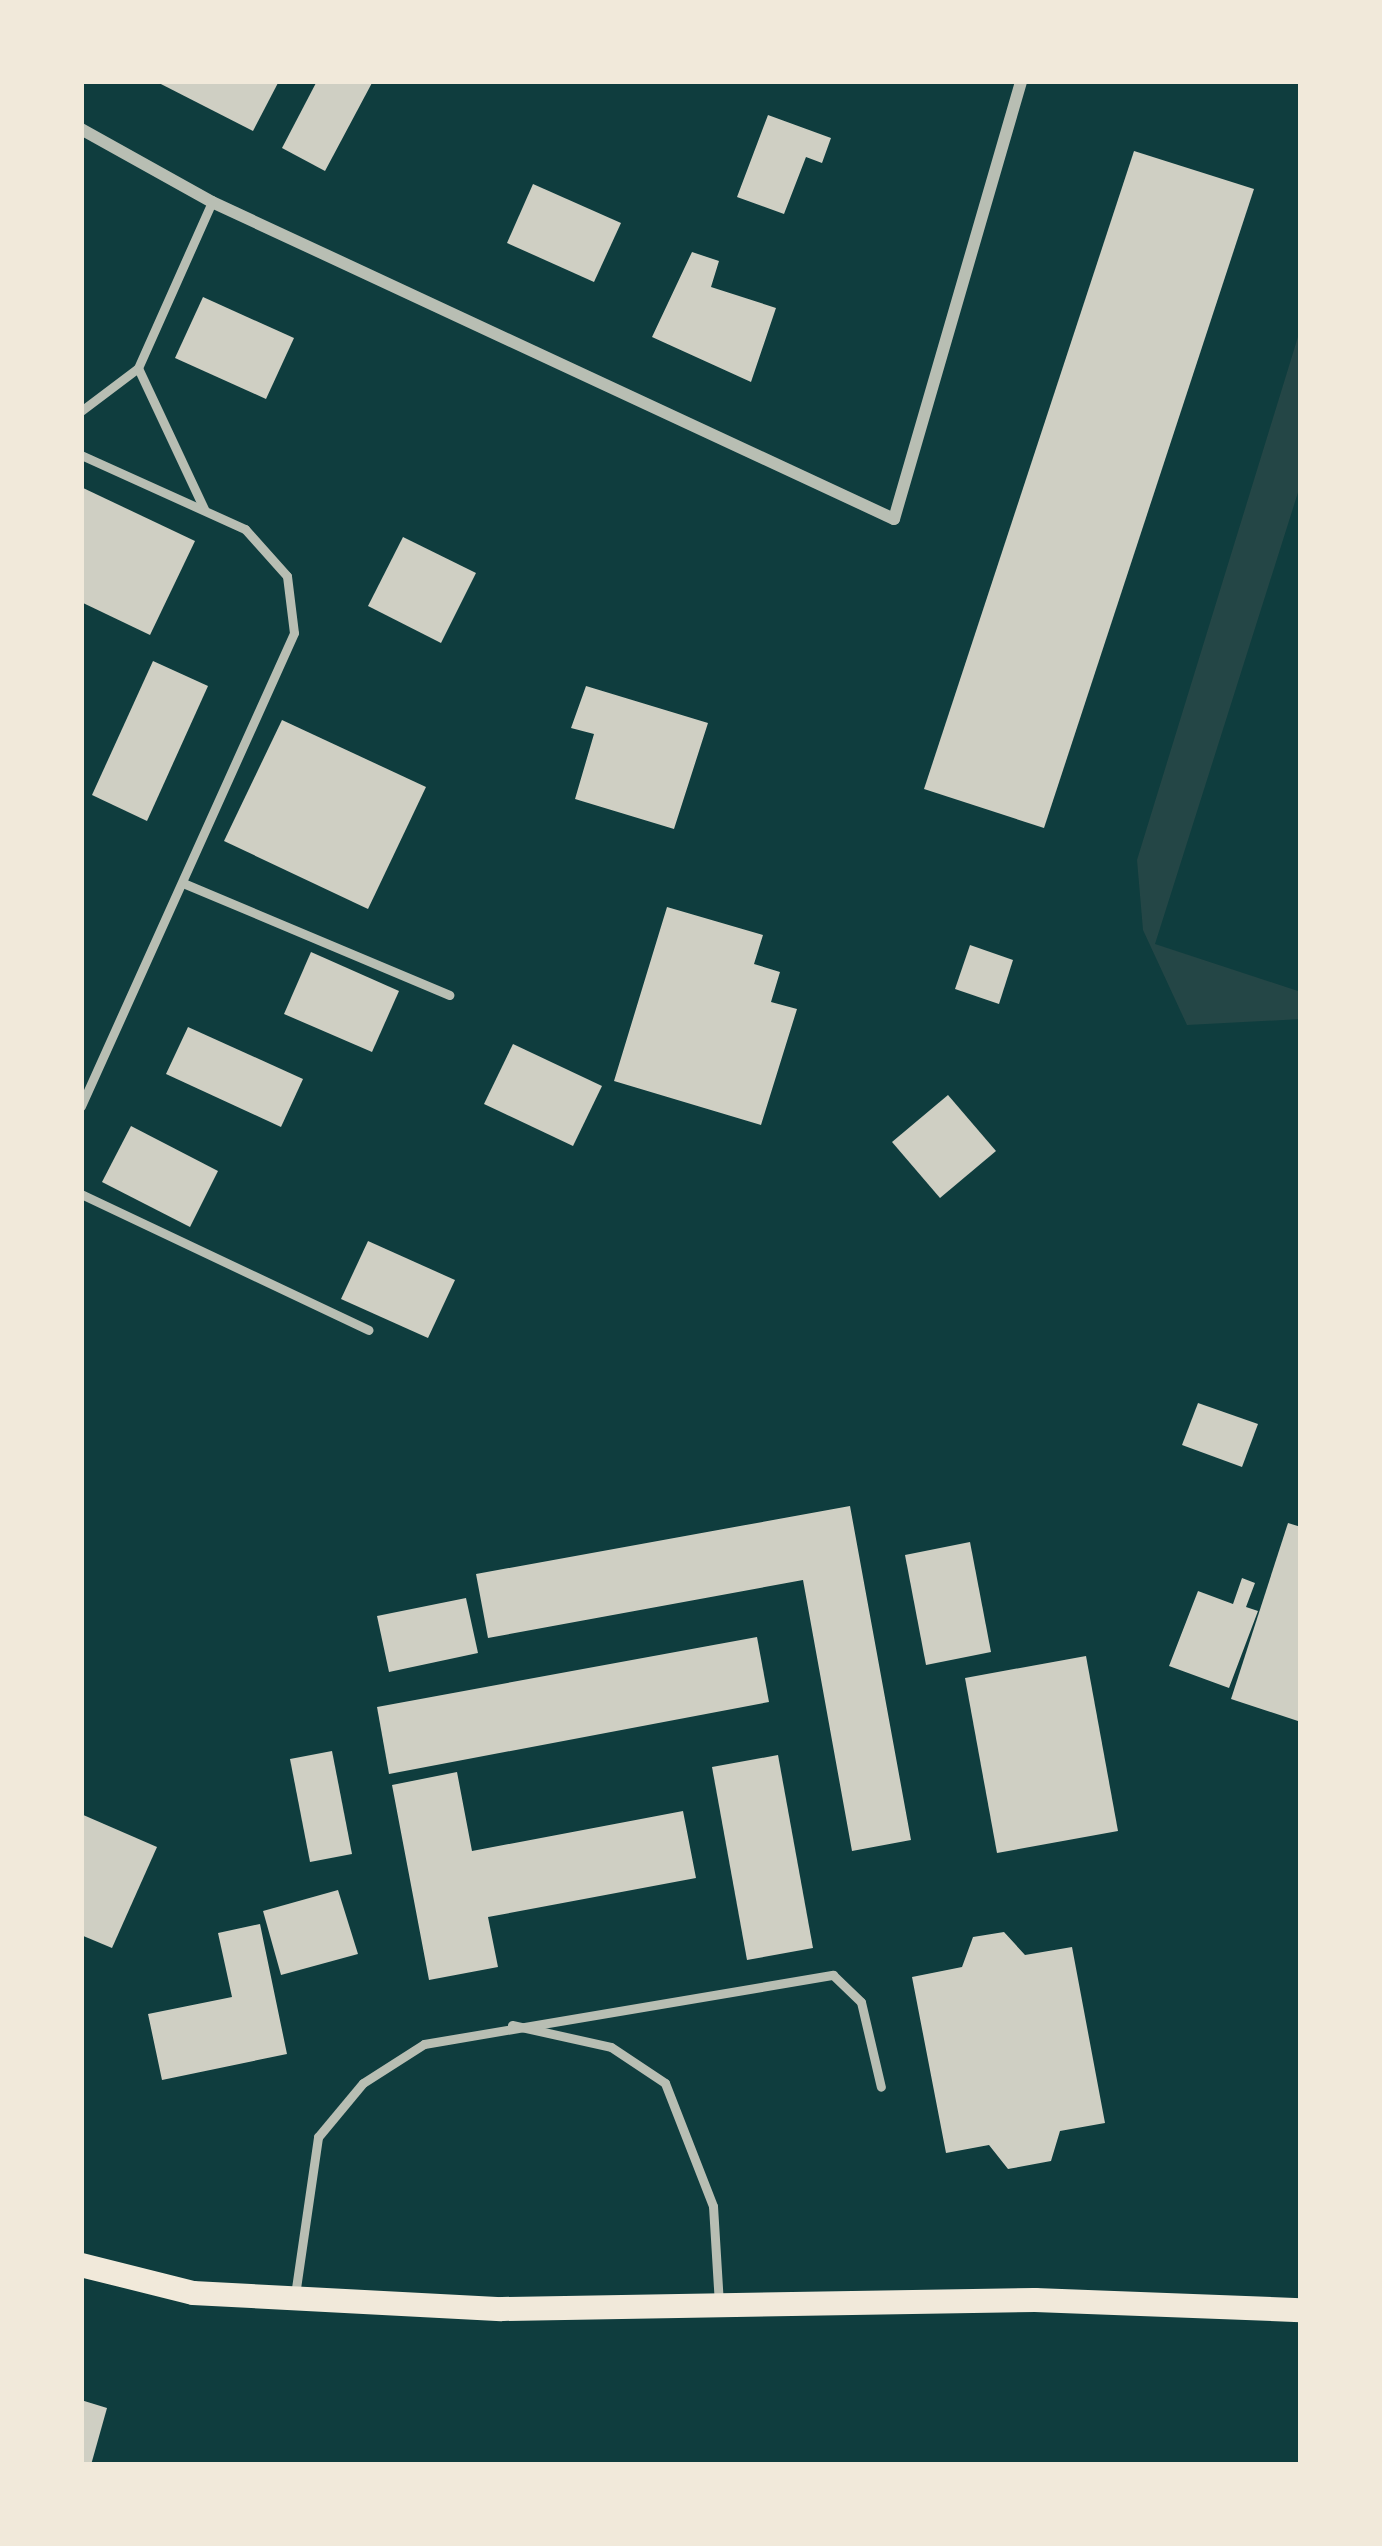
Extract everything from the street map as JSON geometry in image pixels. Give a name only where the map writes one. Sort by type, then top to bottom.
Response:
[{"type":"main road","points":[[81,2265],[193,2293],[295,2298],[1301,2310]]},
{"type":"street","points":[[81,129],[212,202],[894,519],[1021,81]]},
{"type":"lane","points":[[81,411],[138,368],[212,202]]},
{"type":"lane","points":[[138,368],[204,509]]},
{"type":"lane","points":[[81,454],[204,509],[270,551],[287,576],[294,633],[81,1106]]},
{"type":"lane","points":[[183,883],[449,995]]},
{"type":"lane","points":[[81,1194],[369,1330]]},
{"type":"lane","points":[[295,2298],[318,2137],[363,2084],[424,2044],[501,2023],[833,1975],[861,2002],[881,2087]]},
{"type":"lane","points":[[501,2023],[610,2047],[665,2083],[713,2206],[719,2305]]},
{"type":"shaded area","points":[[1301,327],[1301,483],[1155,944],[1301,992],[1301,1019],[1187,1025],[1143,930],[1137,860]]},
{"type":"building","points":[[155,81],[279,81],[253,131]]},
{"type":"building","points":[[317,81],[373,81],[325,171],[282,148]]},
{"type":"building","points":[[768,115],[831,138],[822,163],[806,157],[784,214],[737,197]]},
{"type":"building","points":[[1134,151],[1254,189],[1044,828],[924,789]]},
{"type":"building","points":[[533,184],[621,223],[594,282],[507,243]]},
{"type":"building","points":[[692,252],[719,261],[711,287],[776,308],[751,382],[652,337]]},
{"type":"building","points":[[203,297],[294,338],[266,399],[175,358]]},
{"type":"building","points":[[81,487],[195,541],[150,635],[81,602]]},
{"type":"building","points":[[403,537],[476,573],[441,643],[368,606]]},
{"type":"building","points":[[153,661],[208,686],[147,821],[92,795]]},
{"type":"building","points":[[586,686],[708,723],[674,829],[575,799],[594,734],[571,728]]},
{"type":"building","points":[[282,720],[426,787],[368,909],[224,841]]},
{"type":"building","points":[[667,907],[763,935],[754,964],[780,972],[771,1002],[797,1009],[761,1125],[614,1081]]},
{"type":"building","points":[[970,945],[1013,960],[999,1004],[955,989]]},
{"type":"building","points":[[311,952],[399,991],[372,1052],[284,1014]]},
{"type":"building","points":[[188,1027],[303,1079],[281,1127],[166,1074]]},
{"type":"building","points":[[513,1044],[602,1086],[573,1146],[484,1104]]},
{"type":"building","points":[[948,1095],[996,1151],[940,1198],[892,1142]]},
{"type":"building","points":[[131,1126],[218,1171],[190,1227],[102,1182]]},
{"type":"building","points":[[368,1241],[455,1280],[428,1338],[341,1299]]},
{"type":"building","points":[[1198,1403],[1258,1424],[1242,1467],[1182,1445]]},
{"type":"building","points":[[850,1506],[911,1840],[852,1851],[803,1580],[488,1638],[476,1574]]},
{"type":"building","points":[[1288,1523],[1301,1527],[1301,1722],[1231,1699]]},
{"type":"building","points":[[970,1542],[991,1652],[926,1665],[905,1555]]},
{"type":"building","points":[[1242,1578],[1255,1583],[1246,1607],[1258,1611],[1229,1688],[1169,1666],[1198,1591],[1233,1604]]},
{"type":"building","points":[[466,1598],[478,1653],[389,1672],[377,1616]]},
{"type":"building","points":[[757,1637],[769,1702],[389,1774],[377,1707]]},
{"type":"building","points":[[1086,1656],[1118,1831],[997,1853],[965,1678]]},
{"type":"building","points":[[332,1751],[352,1854],[310,1862],[290,1759]]},
{"type":"building","points":[[778,1755],[813,1948],[747,1960],[712,1767]]},
{"type":"building","points":[[457,1772],[472,1851],[683,1811],[696,1878],[488,1917],[498,1967],[429,1980],[392,1785]]},
{"type":"building","points":[[81,1814],[157,1847],[112,1948],[81,1935]]},
{"type":"building","points":[[338,1890],[358,1954],[281,1975],[263,1911]]},
{"type":"building","points":[[260,1924],[287,2054],[162,2080],[148,2014],[232,1997],[218,1933]]},
{"type":"building","points":[[1004,1932],[1025,1955],[1072,1947],[1105,2123],[1060,2131],[1051,2161],[1008,2169],[989,2145],[946,2153],[912,1977],[962,1967],[973,1937]]},
{"type":"building","points":[[81,2400],[107,2408],[91,2465],[81,2465]]}]
